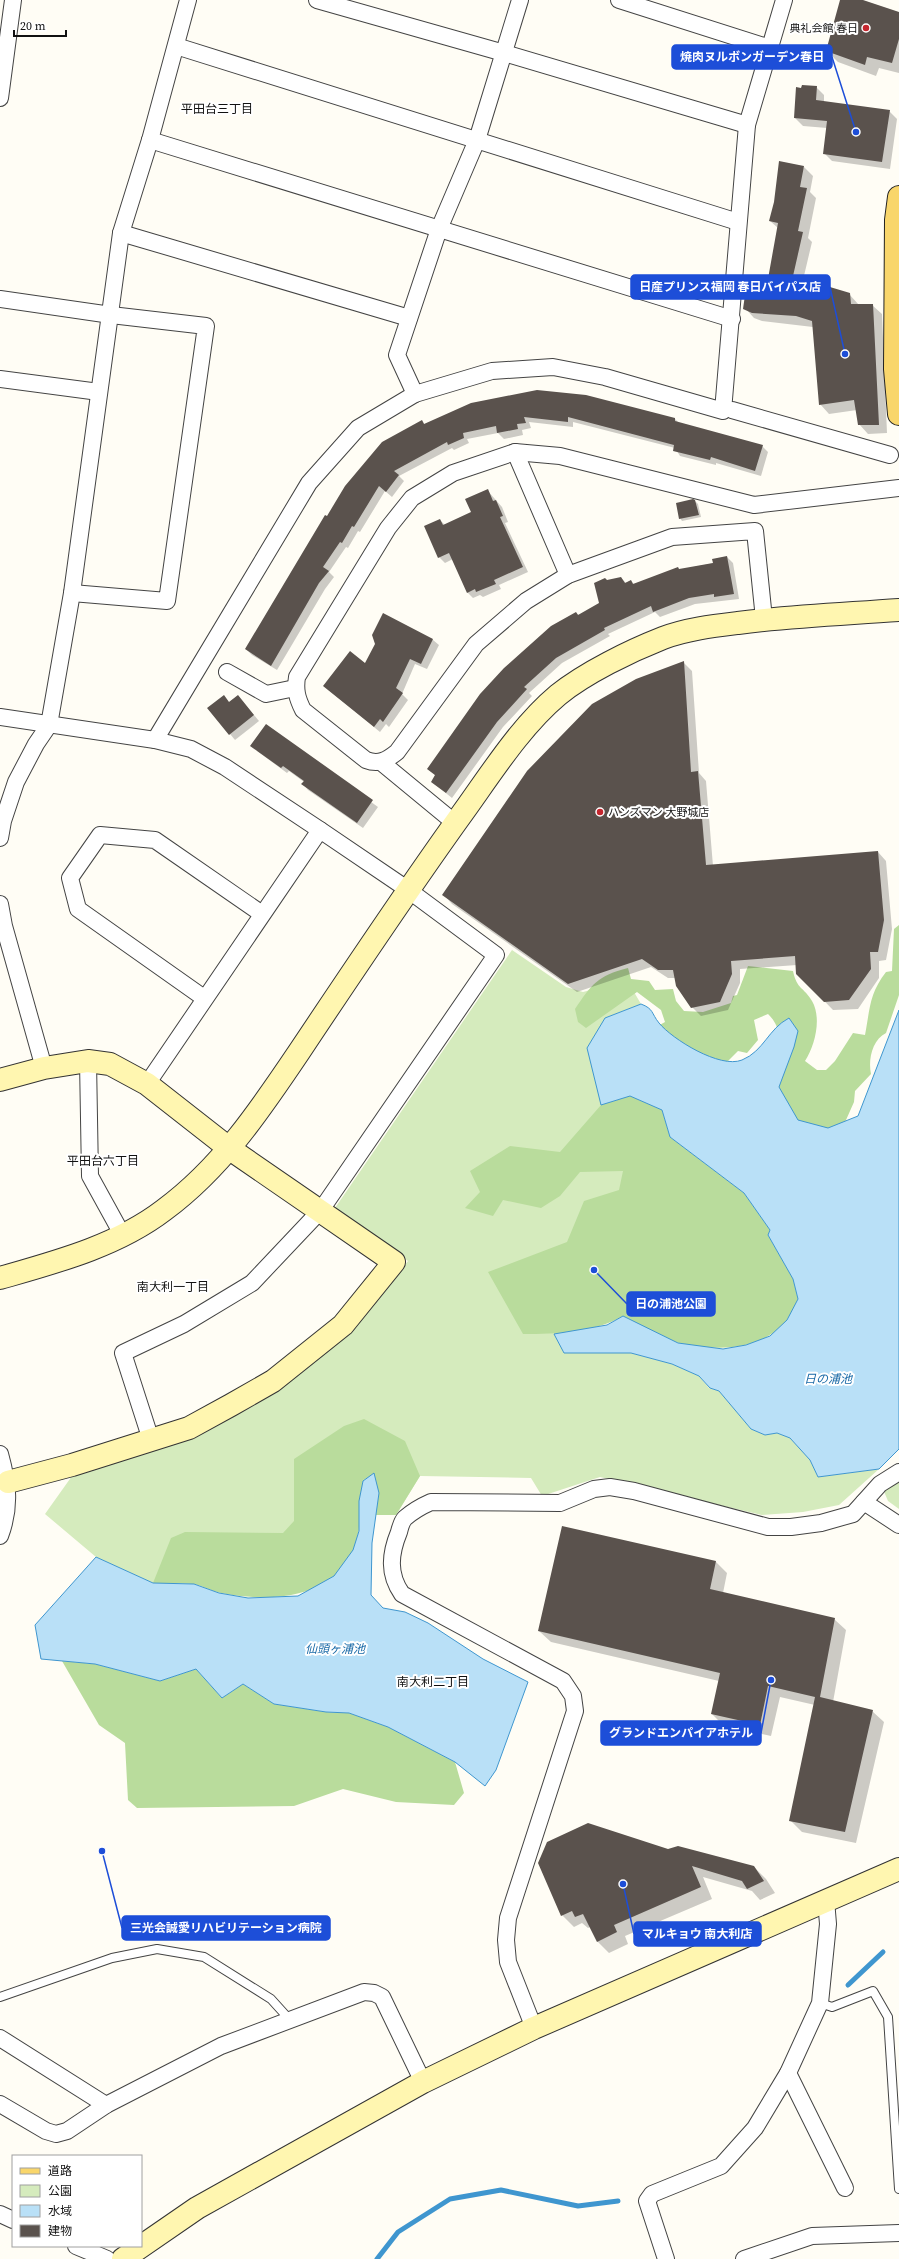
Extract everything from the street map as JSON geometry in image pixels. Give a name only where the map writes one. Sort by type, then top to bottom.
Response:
[{"type":"main road","points":[[899,197],[896,220],[895,369],[899,414]]},
{"type":"street","points":[[0,98],[13,0]]},
{"type":"street","points":[[0,838],[3,821],[16,782],[36,744],[49,725],[72,594],[121,233],[150,140],[188,0]]},
{"type":"street","points":[[317,0],[358,6],[504,53],[747,125]]},
{"type":"street","points":[[415,394],[397,355],[439,229],[477,140],[520,0]]},
{"type":"street","points":[[619,0],[770,48]]},
{"type":"street","points":[[155,740],[309,483],[358,428],[415,394],[492,371],[553,367],[605,377],[723,411],[732,319],[738,222],[747,125],[784,0]]},
{"type":"street","points":[[176,46],[738,222]]},
{"type":"street","points":[[150,140],[732,319]]},
{"type":"street","points":[[121,233],[409,318]]},
{"type":"street","points":[[0,299],[111,315],[206,326],[167,601],[72,594]]},
{"type":"street","points":[[0,379],[99,392]]},
{"type":"street","points":[[732,410],[890,455]]},
{"type":"street","points":[[514,452],[568,575]]},
{"type":"street","points":[[755,531],[672,538],[568,575],[526,601],[476,644],[397,752],[380,762],[373,763],[366,760],[303,710],[298,700],[296,688],[297,677],[388,528],[412,498],[453,473],[514,452],[560,456],[754,505],[899,488]]},
{"type":"street","points":[[754,505],[755,531],[764,619]]},
{"type":"street","points":[[0,1278],[60,1261],[123,1236],[162,1212],[200,1181],[230,1149],[287,1069],[407,889],[517,738],[558,695],[609,662],[663,638],[696,629],[764,619],[899,610]]},
{"type":"street","points":[[228,672],[266,694],[296,688]]},
{"type":"street","points":[[0,717],[155,740],[191,749],[225,767],[320,830],[407,889],[496,955],[321,1210],[252,1283],[184,1324],[123,1353],[151,1440]]},
{"type":"street","points":[[380,762],[455,823]]},
{"type":"street","points":[[147,1084],[204,998],[320,830]]},
{"type":"street","points":[[204,998],[78,909],[70,878],[100,835],[155,840],[262,914]]},
{"type":"street","points":[[0,904],[4,926],[44,1068]]},
{"type":"street","points":[[88,1062],[90,1176],[123,1236]]},
{"type":"street","points":[[0,1080],[44,1068],[88,1062],[110,1064],[147,1084],[230,1149],[321,1210],[394,1262],[343,1325],[273,1381],[189,1428],[72,1465],[8,1482]]},
{"type":"street","points":[[0,1454],[8,1482],[7,1507],[0,1536]]},
{"type":"street","points":[[534,2028],[508,1962],[506,1940],[508,1918],[575,1711],[573,1696],[563,1681],[402,1594],[394,1580],[391,1560],[394,1545],[404,1519],[418,1508],[432,1502],[560,1503],[594,1489],[610,1487],[634,1491],[768,1527],[791,1527],[821,1523],[852,1514],[880,1484],[899,1472]]},
{"type":"street","points":[[864,1502],[899,1525]]},
{"type":"street","points":[[142,2246],[197,2208],[423,2082],[534,2028],[899,1869]]},
{"type":"street","points":[[666,2259],[647,2201],[652,2194],[721,2166],[755,2128],[788,2073],[820,2004],[828,1924],[826,1900]]},
{"type":"street","points":[[0,2104],[46,2131],[56,2134],[67,2131],[106,2106],[221,2046],[364,1992],[374,1993],[382,1997],[423,2082]]},
{"type":"street","points":[[0,2038],[106,2106]]},
{"type":"street","points":[[788,2073],[845,2188]]},
{"type":"street","points":[[0,2214],[12,2220]]},
{"type":"street","points":[[744,2259],[812,2236],[899,2233]]},
{"type":"street","points":[[78,2247],[107,2259]]},
{"type":"street","points":[[123,2259],[140,2247]]},
{"type":"lane","points":[[0,1996],[112,1958],[157,1949],[204,1958],[271,1999],[290,2020]]},
{"type":"lane","points":[[820,2004],[832,2007],[873,1991],[888,2017],[899,2190]]},
{"type":"green space","points":[[899,925],[899,995],[886,1033],[877,1040],[874,1045],[870,1063],[871,1074],[855,1091],[854,1102],[842,1129],[805,1129],[772,1106],[781,1058],[781,1046],[775,1023],[768,1014],[754,1020],[758,1040],[747,1053],[738,1051],[716,1073],[656,1027],[665,1022],[661,1010],[637,992],[586,1028],[578,1022],[575,1009],[591,987],[609,974],[628,968],[631,979],[649,981],[655,990],[673,989],[676,1001],[684,1011],[703,1012],[731,1003],[733,996],[737,995],[748,966],[793,971],[797,982],[812,1001],[817,1015],[816,1032],[812,1048],[805,1061],[817,1070],[826,1070],[835,1061],[853,1033],[865,1035],[871,1002],[876,987],[886,972],[892,971],[894,929]]},
{"type":"green space","points":[[512,950],[566,987],[583,992],[627,980],[641,1004],[605,1018],[662,1110],[564,1352],[631,1353],[672,1364],[699,1376],[709,1388],[719,1391],[751,1429],[765,1435],[777,1433],[790,1438],[810,1460],[818,1477],[879,1469],[839,1505],[803,1512],[762,1515],[600,1477],[542,1496],[531,1478],[420,1476],[396,1515],[375,1515],[359,1531],[153,1583],[96,1557],[45,1514],[72,1476],[153,1449],[352,1327],[408,1261],[335,1208]]},
{"type":"green space","points":[[630,1096],[662,1110],[670,1137],[744,1193],[770,1230],[768,1235],[793,1279],[798,1299],[786,1321],[763,1339],[736,1347],[722,1348],[693,1346],[665,1338],[623,1316],[600,1326],[587,1329],[562,1333],[523,1334],[488,1272],[567,1242],[584,1201],[619,1190],[623,1171],[580,1172],[560,1196],[541,1208],[503,1200],[493,1216],[465,1208],[480,1192],[470,1171],[510,1146],[560,1152],[601,1105]]},
{"type":"green space","points":[[364,1419],[405,1441],[420,1476],[396,1515],[375,1515],[379,1493],[374,1474],[363,1480],[357,1541],[344,1566],[330,1579],[314,1588],[296,1594],[277,1597],[239,1596],[221,1593],[192,1584],[153,1583],[171,1538],[185,1532],[283,1533],[294,1521],[294,1459],[344,1426]]},
{"type":"green space","points":[[899,1479],[899,1509],[888,1501],[883,1489]]},
{"type":"green space","points":[[62,1661],[95,1664],[160,1681],[196,1669],[222,1698],[243,1684],[274,1704],[326,1712],[349,1713],[388,1727],[455,1762],[464,1793],[454,1805],[396,1802],[343,1789],[294,1806],[137,1808],[128,1800],[125,1743],[99,1725]]},
{"type":"water","name":"日の浦池","points":[[641,1004],[650,1010],[665,1030],[685,1044],[709,1056],[733,1062],[742,1060],[756,1051],[776,1028],[789,1018],[798,1031],[794,1047],[779,1087],[798,1120],[828,1128],[858,1116],[899,1010],[899,1449],[879,1469],[818,1477],[810,1460],[790,1438],[777,1433],[765,1435],[751,1429],[719,1391],[710,1388],[699,1376],[672,1364],[631,1353],[564,1353],[554,1334],[607,1325],[623,1316],[678,1343],[723,1349],[746,1345],[770,1336],[787,1320],[798,1299],[793,1279],[768,1235],[770,1230],[744,1193],[670,1137],[662,1110],[630,1096],[601,1105],[587,1048],[605,1018]]},
{"type":"water","name":"仙頭ヶ浦池","points":[[374,1473],[379,1493],[372,1543],[371,1595],[383,1608],[405,1612],[428,1623],[483,1659],[528,1682],[496,1770],[485,1786],[455,1762],[388,1727],[349,1713],[326,1712],[274,1704],[243,1684],[222,1698],[196,1669],[160,1681],[95,1664],[41,1659],[35,1625],[96,1557],[153,1583],[194,1584],[219,1593],[248,1598],[298,1596],[334,1576],[353,1550],[359,1531],[359,1501],[363,1481]]},
{"type":"building","name":"典礼会館 春日","points":[[840,0],[863,0],[899,12],[899,39],[892,63],[867,57],[865,65],[826,51]]},
{"type":"building","points":[[802,85],[817,86],[816,100],[890,110],[882,162],[823,154],[827,121],[794,118],[796,87],[801,88]]},
{"type":"building","points":[[779,161],[804,166],[800,187],[807,188],[798,231],[803,232],[793,276],[850,293],[851,304],[873,304],[879,425],[858,425],[854,400],[819,405],[812,321],[796,316],[752,313],[743,309],[745,295],[757,295],[757,290],[766,290],[778,223],[769,221],[774,202]]},
{"type":"building","points":[[537,390],[586,395],[675,418],[675,421],[763,445],[755,471],[711,457],[710,460],[673,451],[674,445],[568,417],[568,422],[524,417],[526,423],[517,424],[518,429],[497,433],[496,426],[463,433],[464,438],[448,445],[447,442],[394,471],[399,475],[386,492],[379,486],[354,527],[352,526],[342,543],[340,542],[323,567],[329,571],[319,583],[271,666],[245,649],[325,515],[327,516],[345,486],[382,442],[422,420],[424,424],[471,403]]},
{"type":"building","points":[[488,489],[493,501],[496,500],[503,516],[500,517],[523,567],[494,580],[496,584],[476,592],[475,589],[467,593],[449,553],[438,558],[424,526],[440,519],[443,525],[471,512],[465,499]]},
{"type":"building","points":[[693,499],[695,500],[699,515],[679,519],[676,503]]},
{"type":"building","points":[[727,556],[734,594],[714,597],[714,594],[689,598],[653,612],[651,606],[604,628],[605,630],[556,658],[524,687],[527,689],[497,722],[446,793],[431,782],[435,775],[427,769],[480,694],[504,668],[551,626],[576,612],[578,615],[599,603],[594,583],[605,578],[607,580],[621,577],[625,583],[631,580],[633,584],[678,567],[679,569],[713,563],[712,559]]},
{"type":"building","points":[[383,613],[433,639],[421,664],[410,659],[396,688],[403,693],[383,722],[380,719],[374,727],[323,686],[350,651],[365,663],[375,644],[372,635]]},
{"type":"building","name":"ハンズマン 大野城店","points":[[684,661],[691,772],[698,771],[706,865],[878,851],[884,920],[878,952],[870,952],[871,969],[849,1000],[824,1002],[796,974],[795,956],[731,961],[732,974],[720,1002],[691,1008],[676,986],[673,970],[658,970],[642,959],[568,984],[442,895],[527,771],[592,704],[636,679]]},
{"type":"building","points":[[224,695],[229,702],[238,695],[254,715],[229,735],[207,708]]},
{"type":"building","points":[[266,724],[373,800],[357,823],[301,784],[304,781],[283,766],[281,768],[250,746]]},
{"type":"building","points":[[562,1526],[716,1561],[710,1589],[835,1618],[820,1697],[873,1710],[845,1832],[789,1821],[815,1697],[768,1686],[760,1725],[711,1714],[720,1673],[538,1631]]},
{"type":"building","points":[[588,1823],[668,1849],[678,1846],[754,1866],[764,1881],[747,1889],[742,1881],[692,1866],[701,1887],[614,1925],[617,1932],[597,1942],[583,1914],[575,1917],[572,1911],[561,1916],[538,1863],[547,1842]]},
{"type":"waterway","points":[[848,1985],[883,1952]]},
{"type":"waterway","points":[[377,2259],[398,2232],[450,2199],[501,2190],[578,2206],[618,2201]]},
{"type":"place","name":"典礼会館 春日","points":[[866,28]]},
{"type":"place","name":"焼肉ヌルボンガーデン春日","points":[[856,132]]},
{"type":"place","name":"日産プリンス福岡 春日バイパス店","points":[[845,354]]},
{"type":"place","name":"ハンズマン 大野城店","points":[[600,812]]},
{"type":"place","name":"日の浦池公園","points":[[594,1270]]},
{"type":"place","name":"グランドエンパイアホテル","points":[[771,1680]]},
{"type":"place","name":"三光会誠愛リハビリテーション病院","points":[[102,1851]]},
{"type":"place","name":"マルキョウ 南大利店","points":[[623,1884]]},
{"type":"district","name":"平田台三丁目","points":[[217,109]]},
{"type":"district","name":"平田台六丁目","points":[[103,1161]]},
{"type":"district","name":"南大利一丁目","points":[[173,1287]]},
{"type":"district","name":"南大利二丁目","points":[[433,1682]]}]
